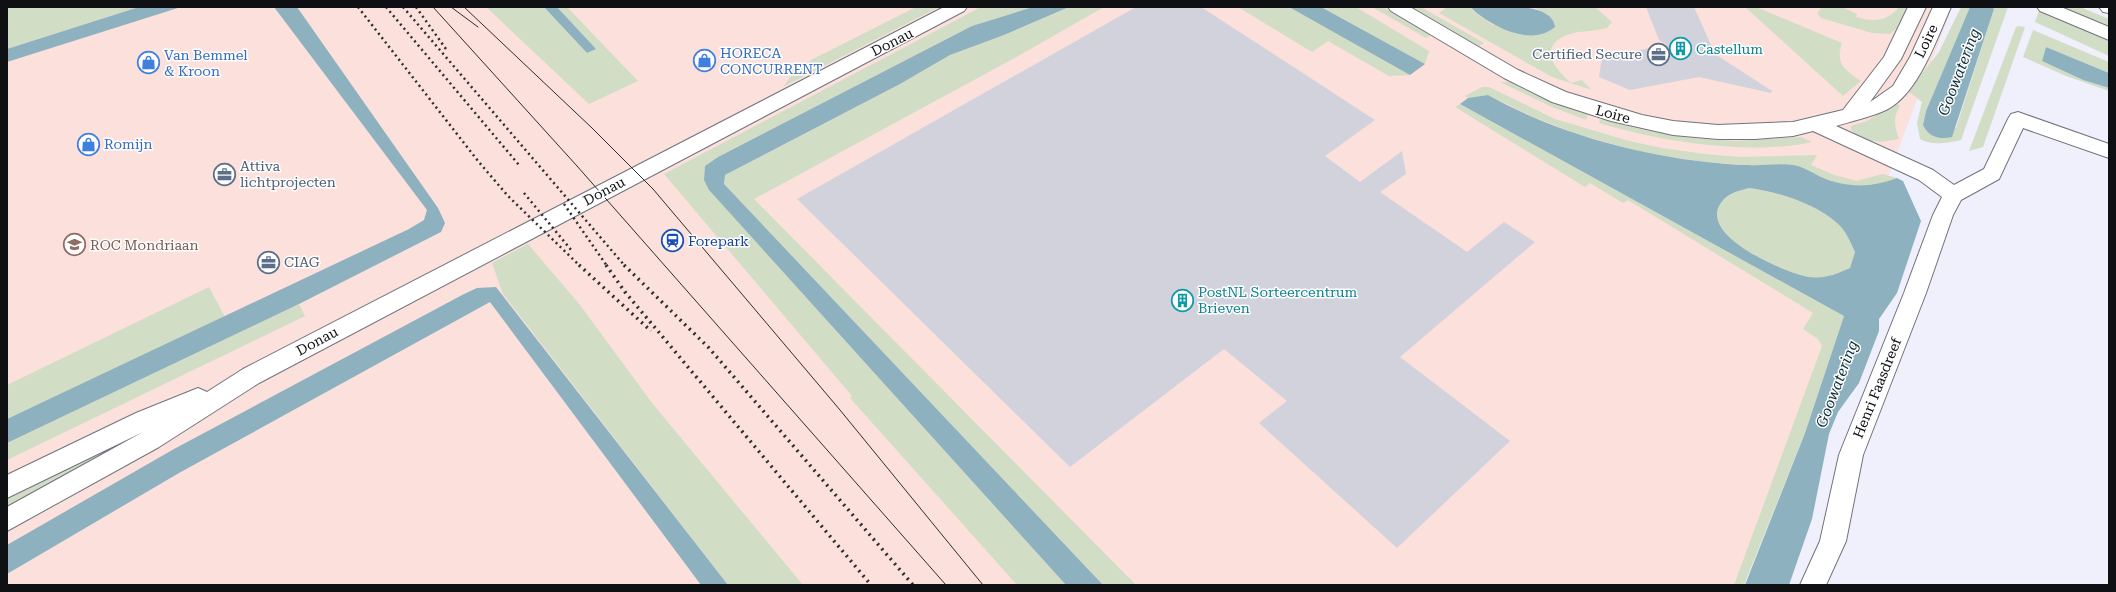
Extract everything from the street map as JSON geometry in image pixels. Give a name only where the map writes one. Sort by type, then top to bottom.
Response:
[{"type":"street","name":"Donau","points":[[7,520],[150,440],[251,376],[958,7]]},
{"type":"street","name":"Loire","points":[[1397,7],[1511,74],[1559,97],[1611,114],[1673,128],[1718,132],[1755,132],[1793,129],[1836,119],[1880,105],[1900,90],[1919,57],[1942,7]]},
{"type":"street","name":"Loire","points":[[1851,113],[1892,59],[1917,7]]},
{"type":"street","points":[[2046,7],[2109,34]]},
{"type":"street","points":[[1816,124],[1926,175],[1953,195],[1992,174],[2018,119],[2109,151]]},
{"type":"street","name":"Henri Faasdreef","points":[[1813,585],[1832,540],[1851,455],[1915,293],[1943,215],[1953,195]]},
{"type":"street","name":"Donau","points":[[7,487],[144,420],[251,376]]},
{"type":"shaded area","name":"Forepark","points":[[54,7],[1952,7],[1734,585],[7,585],[7,22]]},
{"type":"green space","points":[[7,7],[139,7],[7,49]]},
{"type":"green space","points":[[486,7],[544,7],[587,53],[596,49],[557,7],[567,7],[638,81],[589,104]]},
{"type":"green space","points":[[916,7],[939,7],[783,87],[795,71],[813,59]]},
{"type":"green space","points":[[981,7],[1033,7],[972,26],[718,157],[705,166],[704,180],[709,190],[1066,585],[1017,585],[850,398],[852,396],[664,174]]},
{"type":"green space","points":[[1069,7],[1104,7],[1011,60],[754,199],[1136,585],[1103,585],[724,184],[725,175],[900,84],[950,55],[1004,35]]},
{"type":"green space","points":[[1238,7],[1289,7],[1410,75],[1389,76],[1328,41],[1312,52]]},
{"type":"green space","points":[[1321,7],[1356,7],[1429,51],[1425,64]]},
{"type":"green space","points":[[1372,7],[1383,7],[1431,35],[1426,38]]},
{"type":"green space","points":[[1412,7],[1421,7],[1484,43],[1479,46]]},
{"type":"green space","points":[[1447,7],[1471,7],[1474,12],[1493,25],[1549,15],[1533,7],[1595,7],[1612,22],[1607,28],[1577,32],[1567,35],[1558,40],[1553,46],[1551,52],[1555,65],[1571,83],[1582,80],[1592,90],[1552,77],[1439,13]]},
{"type":"green space","points":[[1745,7],[1756,7],[1842,43],[1840,56],[1843,66],[1861,81],[1843,96]]},
{"type":"green space","points":[[1822,7],[1842,7],[1857,14],[1856,17],[1868,20],[1879,20],[1890,16],[1899,7],[1907,7],[1897,28],[1890,34],[1872,33],[1821,18],[1817,13]]},
{"type":"green space","points":[[1961,7],[1970,7],[1926,111],[1923,125],[1956,128],[1994,9],[1992,7],[2008,7],[1961,140],[1946,143],[1929,143],[1920,139],[1917,123],[1922,102],[1908,91],[1939,52]]},
{"type":"green space","points":[[2061,7],[2080,7],[2109,19],[2109,28]]},
{"type":"green space","points":[[2039,10],[2109,41],[2109,56],[2035,22]]},
{"type":"green space","points":[[2016,27],[2025,27],[1983,147],[1969,151]]},
{"type":"green space","points":[[2033,30],[2109,62],[2109,73],[2046,47],[2042,61],[2083,80],[2109,88],[2109,91],[2066,76],[2023,57]]},
{"type":"green space","points":[[1500,82],[1510,82],[1554,103],[1588,115],[1586,120],[1552,107]]},
{"type":"green space","points":[[1482,87],[1489,87],[1555,119],[1629,141],[1662,148],[1740,157],[1817,155],[1811,165],[1834,175],[1857,181],[1882,174],[1897,178],[1883,183],[1861,186],[1845,185],[1823,178],[1794,165],[1748,165],[1705,162],[1646,153],[1580,135],[1533,117],[1488,95],[1468,98],[1465,96]]},
{"type":"green space","points":[[1895,103],[1900,106],[1897,110],[1895,119],[1895,126],[1899,139],[1879,142],[1868,140],[1862,138],[1851,130],[1851,126],[1867,121]]},
{"type":"green space","points":[[1460,104],[1844,316],[1805,433],[1744,585],[1734,585],[1822,346],[1818,339],[1803,329],[1813,313],[1628,200],[1623,203],[1590,183],[1585,187],[1455,107]]},
{"type":"green space","points":[[1600,119],[1640,129],[1690,138],[1736,141],[1801,137],[1812,142],[1788,146],[1733,147],[1676,141],[1623,130],[1599,123]]},
{"type":"green space","points":[[1749,188],[1783,195],[1807,204],[1837,223],[1845,233],[1855,252],[1850,268],[1830,276],[1809,277],[1783,269],[1766,261],[1749,252],[1734,241],[1723,230],[1717,218],[1719,206],[1728,196]]},
{"type":"green space","points":[[528,244],[580,305],[652,403],[803,585],[728,585],[503,294],[492,263]]},
{"type":"green space","points":[[209,287],[225,317],[7,419],[7,385]]},
{"type":"green space","points":[[299,304],[305,316],[7,460],[7,443]]},
{"type":"green space","points":[[109,445],[113,452],[7,512],[7,494]]},
{"type":"water","points":[[1506,6],[1533,9],[1544,12],[1551,18],[1555,27],[1538,35],[1511,32],[1485,19],[1471,7]]},
{"type":"water","points":[[139,7],[181,7],[7,62],[7,49]]},
{"type":"water","points":[[274,7],[297,7],[438,208],[445,223],[441,232],[299,304],[7,443],[7,419],[409,229],[424,220],[427,210]]},
{"type":"water","points":[[544,7],[557,7],[596,49],[587,53]]},
{"type":"water","points":[[1033,7],[1069,7],[1004,35],[950,55],[900,84],[725,175],[724,184],[1103,585],[1066,585],[709,190],[704,180],[705,166],[718,157],[972,26]]},
{"type":"water","points":[[1289,7],[1321,7],[1425,64],[1410,75]]},
{"type":"water","name":"Goowatering","points":[[1970,7],[1992,7],[1994,9],[1952,137],[1935,137],[1925,129],[1923,125],[1926,111]]},
{"type":"water","points":[[2046,47],[2109,73],[2109,88],[2083,80],[2042,61]]},
{"type":"water","name":"Goowatering","points":[[1488,95],[1539,120],[1566,130],[1621,147],[1650,153],[1727,164],[1793,165],[1804,168],[1830,181],[1849,185],[1878,184],[1897,178],[1903,181],[1921,221],[1897,293],[1879,319],[1879,331],[1859,383],[1838,412],[1829,434],[1812,519],[1789,585],[1745,585],[1805,433],[1844,316],[1460,104],[1468,98]],"holes":[[[1749,188],[1783,195],[1807,204],[1837,223],[1845,233],[1855,252],[1850,268],[1830,276],[1809,277],[1783,269],[1766,261],[1749,252],[1734,241],[1723,230],[1717,218],[1719,206],[1728,196],[1736,192]]]},
{"type":"water","points":[[496,287],[728,585],[701,585],[490,302],[179,473],[7,574],[7,545],[174,449],[464,294],[477,288]]},
{"type":"building","name":"PostNL Sorteercentrum Brieven","points":[[1136,7],[1201,7],[1375,120],[1325,156],[1360,182],[1402,151],[1406,174],[1380,192],[1467,252],[1504,222],[1535,242],[1400,357],[1510,441],[1397,548],[1259,423],[1287,401],[1224,349],[1070,467],[797,199]]},
{"type":"building","name":"Castellum","points":[[1646,7],[1694,7],[1715,54],[1772,91],[1771,93],[1699,77],[1630,90],[1599,77],[1602,57],[1667,45],[1659,40]]},
{"type":"tram line","points":[[433,7],[577,166],[946,585]]},
{"type":"tram line","points":[[451,7],[478,27]]},
{"type":"tram line","points":[[464,7],[592,128],[653,189],[840,410],[983,585]]},
{"type":"railway","points":[[358,7],[478,161],[508,196],[580,266]]},
{"type":"railway","points":[[386,7],[519,165]]},
{"type":"railway","points":[[403,7],[625,266]]},
{"type":"railway","points":[[416,7],[446,49]]},
{"type":"railway","points":[[524,193],[572,251]]},
{"type":"railway","points":[[564,204],[607,266]]},
{"type":"railway","points":[[579,265],[651,331]]},
{"type":"railway","points":[[606,265],[625,292],[871,585]]},
{"type":"railway","points":[[625,266],[709,348],[913,585]]},
{"type":"place","name":"Castellum","points":[[1681,49]]},
{"type":"place","name":"Certified Secure","points":[[1658,54]]},
{"type":"place","name":"HORECA CONCURRENT","points":[[704,61]]},
{"type":"place","name":"Van Bemmel & Kroon","points":[[148,63]]},
{"type":"place","name":"Romijn","points":[[89,144]]},
{"type":"place","name":"Attiva lichtprojecten","points":[[224,174]]},
{"type":"place","name":"Forepark","points":[[673,241]]},
{"type":"place","name":"ROC Mondriaan","points":[[75,245]]},
{"type":"place","name":"CIAG","points":[[268,262]]},
{"type":"place","name":"PostNL Sorteercentrum Brieven","points":[[1183,300]]}]
